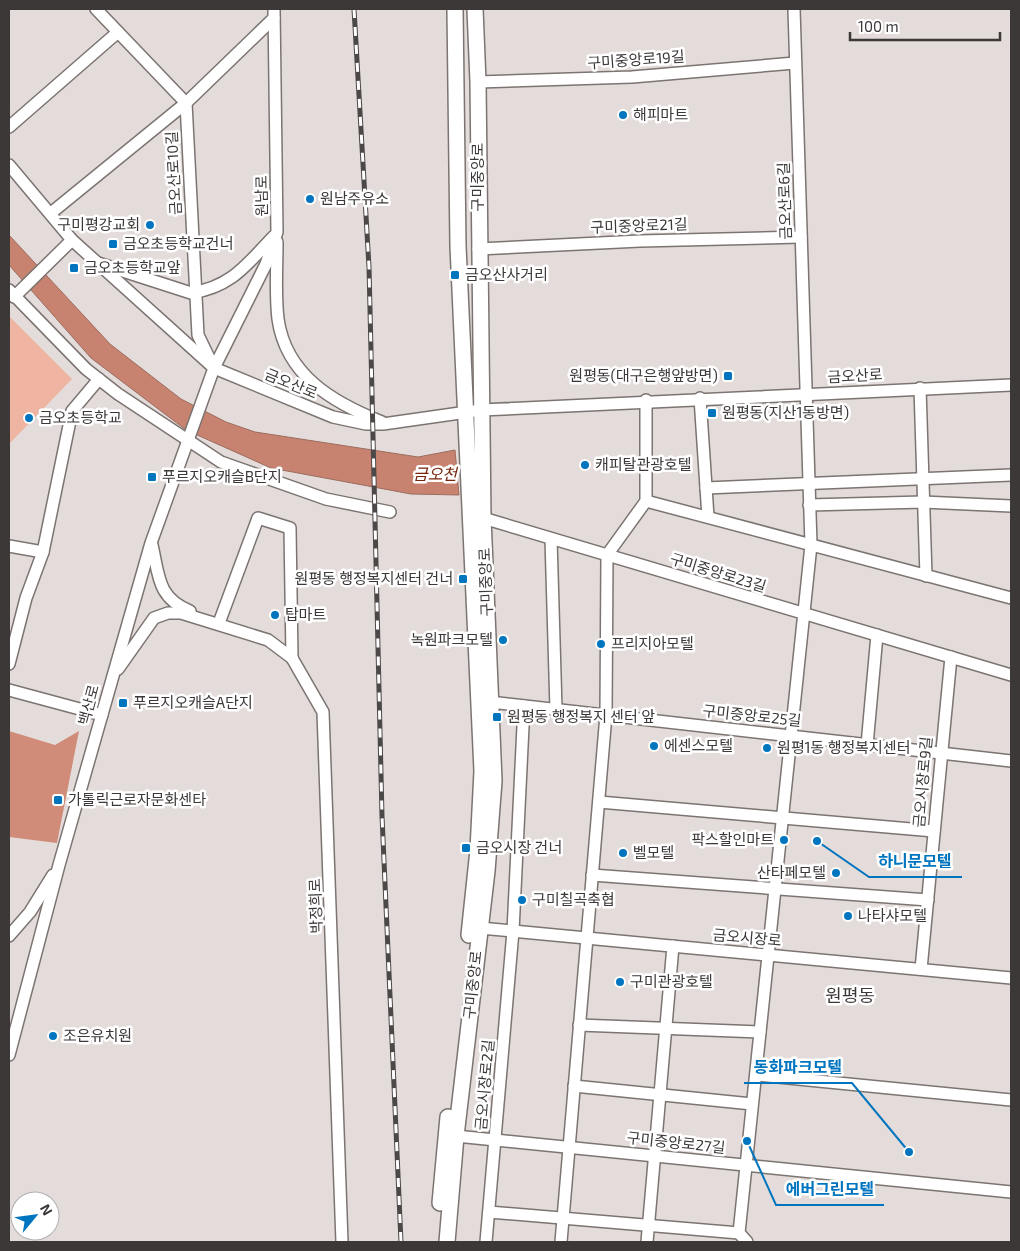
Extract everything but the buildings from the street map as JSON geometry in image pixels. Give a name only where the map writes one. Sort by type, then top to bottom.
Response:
[{"type":"main road","name":"구미중앙로","points":[[446,1242],[456,1136],[488,871],[494,781],[483,518],[458,246],[455,9]]},
{"type":"main road","name":"구미중앙로","points":[[438,1242],[442,1165],[481,811],[482,771],[474,410],[478,248],[478,82],[475,9]]},
{"type":"street","points":[[96,9],[186,104]]},
{"type":"street","name":"금오산로6길","points":[[739,1233],[811,545],[807,482],[794,9]]},
{"type":"street","points":[[51,213],[186,104],[274,14]]},
{"type":"street","name":"원남로","points":[[214,368],[266,264],[277,232],[274,14]]},
{"type":"street","points":[[9,127],[118,32]]},
{"type":"street","name":"구미중앙로19길","points":[[478,82],[632,77],[795,63]]},
{"type":"street","name":"금오산로10길","points":[[186,104],[198,335],[214,368]]},
{"type":"street","name":"금오산로","points":[[9,164],[72,240],[214,368],[333,418],[366,424],[386,424],[474,410],[646,400],[1011,384]]},
{"type":"street","points":[[94,261],[195,292],[216,287],[236,276],[277,232]]},
{"type":"street","points":[[277,232],[278,318],[290,355],[320,390],[343,405],[386,424]]},
{"type":"street","name":"구미중앙로21길","points":[[478,248],[801,237]]},
{"type":"street","points":[[72,240],[12,293],[99,379],[221,462],[326,499],[390,512]]},
{"type":"street","name":"백산로","points":[[9,1055],[59,865],[151,543],[189,442],[214,368]]},
{"type":"street","points":[[9,664],[26,598],[43,552],[72,411],[99,379]]},
{"type":"street","points":[[920,388],[926,576]]},
{"type":"street","points":[[700,398],[708,518]]},
{"type":"street","points":[[561,1242],[606,715],[607,555],[646,501],[646,400]]},
{"type":"street","points":[[706,488],[807,482],[1011,475]]},
{"type":"street","points":[[646,501],[1011,598]]},
{"type":"street","points":[[809,505],[923,502],[1011,506]]},
{"type":"street","points":[[219,623],[258,518],[290,528],[292,658]]},
{"type":"street","name":"구미중앙로23길","points":[[483,518],[1011,675]]},
{"type":"street","points":[[551,539],[556,709]]},
{"type":"street","points":[[151,543],[161,585],[169,600],[219,623]]},
{"type":"street","points":[[9,546],[43,552]]},
{"type":"street","points":[[111,679],[148,624],[160,614],[181,613],[219,623]]},
{"type":"street","name":"박정희로","points":[[219,623],[268,640],[292,658],[323,712],[342,1242]]},
{"type":"street","points":[[867,745],[876,635]]},
{"type":"street","name":"금오시장로9길","points":[[921,969],[951,657]]},
{"type":"street","points":[[9,690],[102,715]]},
{"type":"street","name":"구미중앙로25길","points":[[490,702],[1011,761]]},
{"type":"street","name":"금오시장로2길","points":[[486,1242],[513,931],[524,706]]},
{"type":"street","points":[[599,802],[934,831]]},
{"type":"street","points":[[9,936],[30,912],[59,865]]},
{"type":"street","points":[[592,875],[928,900]]},
{"type":"street","name":"금오시장로","points":[[480,928],[1011,978]]},
{"type":"street","points":[[647,1242],[673,946]]},
{"type":"street","points":[[9,1013],[21,1014]]},
{"type":"street","points":[[579,1025],[760,1032]]},
{"type":"street","points":[[756,1074],[1011,1100]]},
{"type":"street","points":[[574,1086],[752,1104]]},
{"type":"street","name":"구미중앙로27길","points":[[456,1136],[1011,1192]]},
{"type":"street","points":[[489,1212],[739,1233],[747,1242]]},
{"type":"shaded area","name":"금오초등학교","points":[[9,316],[72,379],[9,444]]},
{"type":"shaded area","points":[[9,731],[55,745],[79,731],[57,843],[9,837]]},
{"type":"water","name":"금오천","points":[[9,235],[110,344],[181,399],[226,422],[255,432],[418,457],[455,450],[459,495],[411,494],[271,468],[186,430],[91,358],[9,265]]},
{"type":"railway","points":[[354,9],[369,267],[382,816],[401,1242]]},
{"type":"place","name":"해피마트","points":[[623,115]]},
{"type":"place","name":"원남주유소","points":[[310,199]]},
{"type":"place","name":"구미평강교회","points":[[150,225]]},
{"type":"place","name":"금오초등학교건너","points":[[113,244]]},
{"type":"place","name":"금오초등학교앞","points":[[74,268]]},
{"type":"place","name":"금오산사거리","points":[[455,275]]},
{"type":"place","name":"원평동(대구은행앞방면)","points":[[728,376]]},
{"type":"place","name":"원평동(지산1동방면)","points":[[712,413]]},
{"type":"place","name":"금오초등학교","points":[[29,418]]},
{"type":"place","name":"캐피탈관광호텔","points":[[585,465]]},
{"type":"place","name":"푸르지오캐슬B단지","points":[[152,477]]},
{"type":"place","name":"원평동 행정복지센터 건너","points":[[463,579]]},
{"type":"place","name":"탑마트","points":[[275,615]]},
{"type":"place","name":"녹원파크모텔","points":[[503,640]]},
{"type":"place","name":"프리지아모텔","points":[[601,644]]},
{"type":"place","name":"푸르지오캐슬A단지","points":[[123,703]]},
{"type":"place","name":"원평동 행정복지 센터 앞","points":[[497,717]]},
{"type":"place","name":"에센스모텔","points":[[654,746]]},
{"type":"place","name":"원평1동 행정복지센터","points":[[767,748]]},
{"type":"place","name":"가톨릭근로자문화센타","points":[[58,800]]},
{"type":"place","name":"팍스할인마트","points":[[784,840]]},
{"type":"place","name":"하니문모텔","points":[[817,841]]},
{"type":"place","name":"금오시장 건너","points":[[466,848]]},
{"type":"place","name":"벨모텔","points":[[623,853]]},
{"type":"place","name":"산타페모텔","points":[[836,873]]},
{"type":"place","name":"구미칠곡축협","points":[[522,900]]},
{"type":"place","name":"나타샤모텔","points":[[848,916]]},
{"type":"place","name":"구미관광호텔","points":[[620,982]]},
{"type":"place","name":"조은유치원","points":[[53,1036]]},
{"type":"place","name":"에버그린모텔","points":[[747,1141]]},
{"type":"place","name":"동화파크모텔","points":[[909,1152]]},
{"type":"district","name":"원평동","points":[[850,996]]}]
